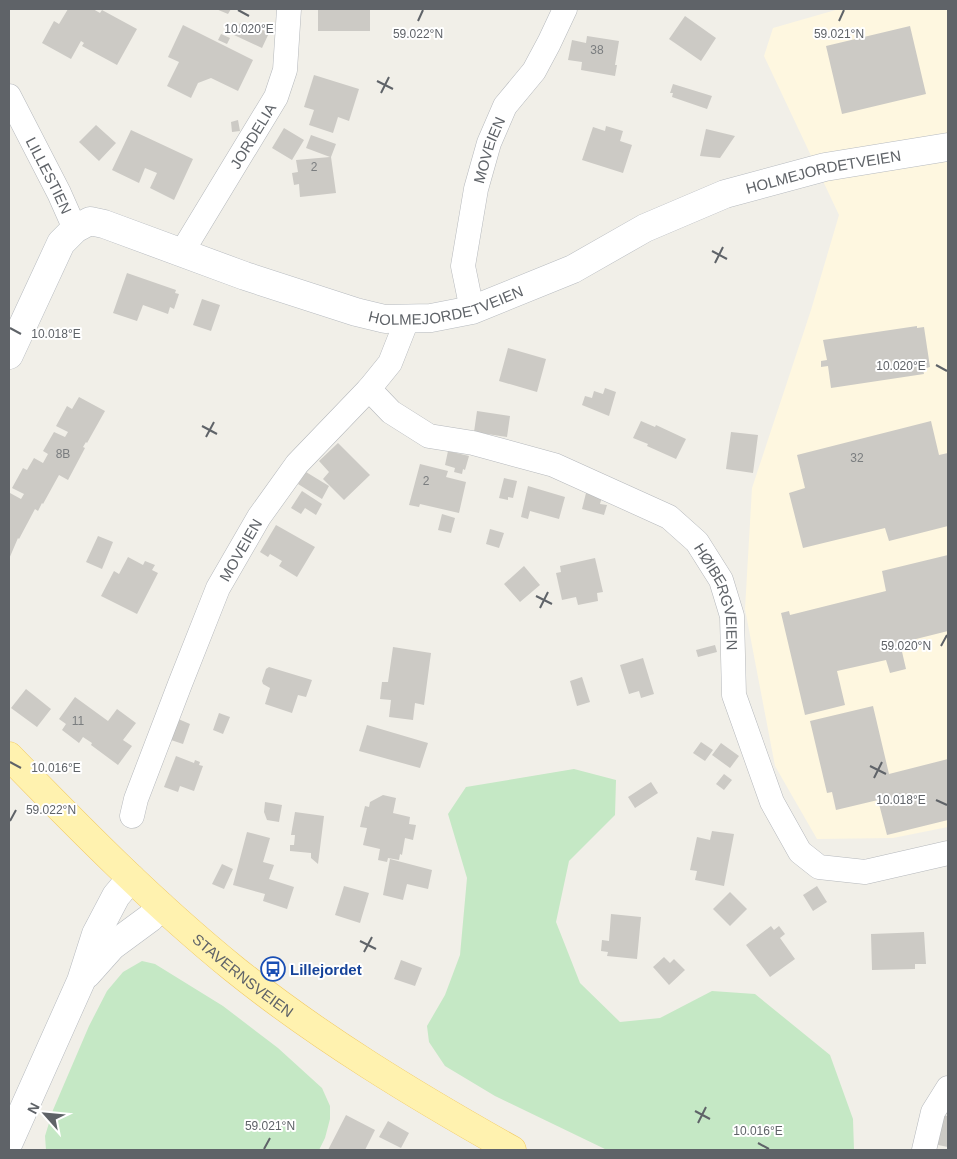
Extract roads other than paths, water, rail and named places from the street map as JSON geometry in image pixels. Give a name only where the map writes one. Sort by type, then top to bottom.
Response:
[{"type":"main road","name":"STAVERNSVEIEN","points":[[9,756],[130,878],[275,1001],[398,1084],[512,1150]]},
{"type":"street","name":"JORDELIA","points":[[182,252],[276,97],[285,70],[289,9]]},
{"type":"street","name":"MOVEIEN","points":[[472,310],[463,266],[476,189],[489,143],[505,106],[534,70],[565,9]]},
{"type":"street","name":"LILLESTIEN","points":[[9,96],[59,193],[75,229]]},
{"type":"street","name":"HOLMEJORDETVEIEN","points":[[75,229],[90,221],[104,224],[244,276],[356,312],[385,319],[430,318],[472,310],[573,270],[645,228],[725,194],[825,167],[948,147]]},
{"type":"street","points":[[9,355],[61,243],[75,229]]},
{"type":"street","name":"MOVEIEN","points":[[132,816],[136,799],[218,588],[259,517],[297,464],[369,389],[390,363],[407,320]]},
{"type":"street","name":"HØIBERGVEIEN","points":[[369,389],[391,412],[429,436],[473,443],[554,465],[669,517],[697,542],[721,580],[732,616],[734,695],[772,802],[800,852],[819,867],[865,872],[948,853]]},
{"type":"street","points":[[9,1142],[81,981],[96,934],[116,896],[130,878]]},
{"type":"street","points":[[81,981],[112,946],[150,918],[161,906]]},
{"type":"street","points":[[924,1150],[933,1112],[948,1088]]},
{"type":"place","name":"Lillejordet","points":[[273,969]]}]
